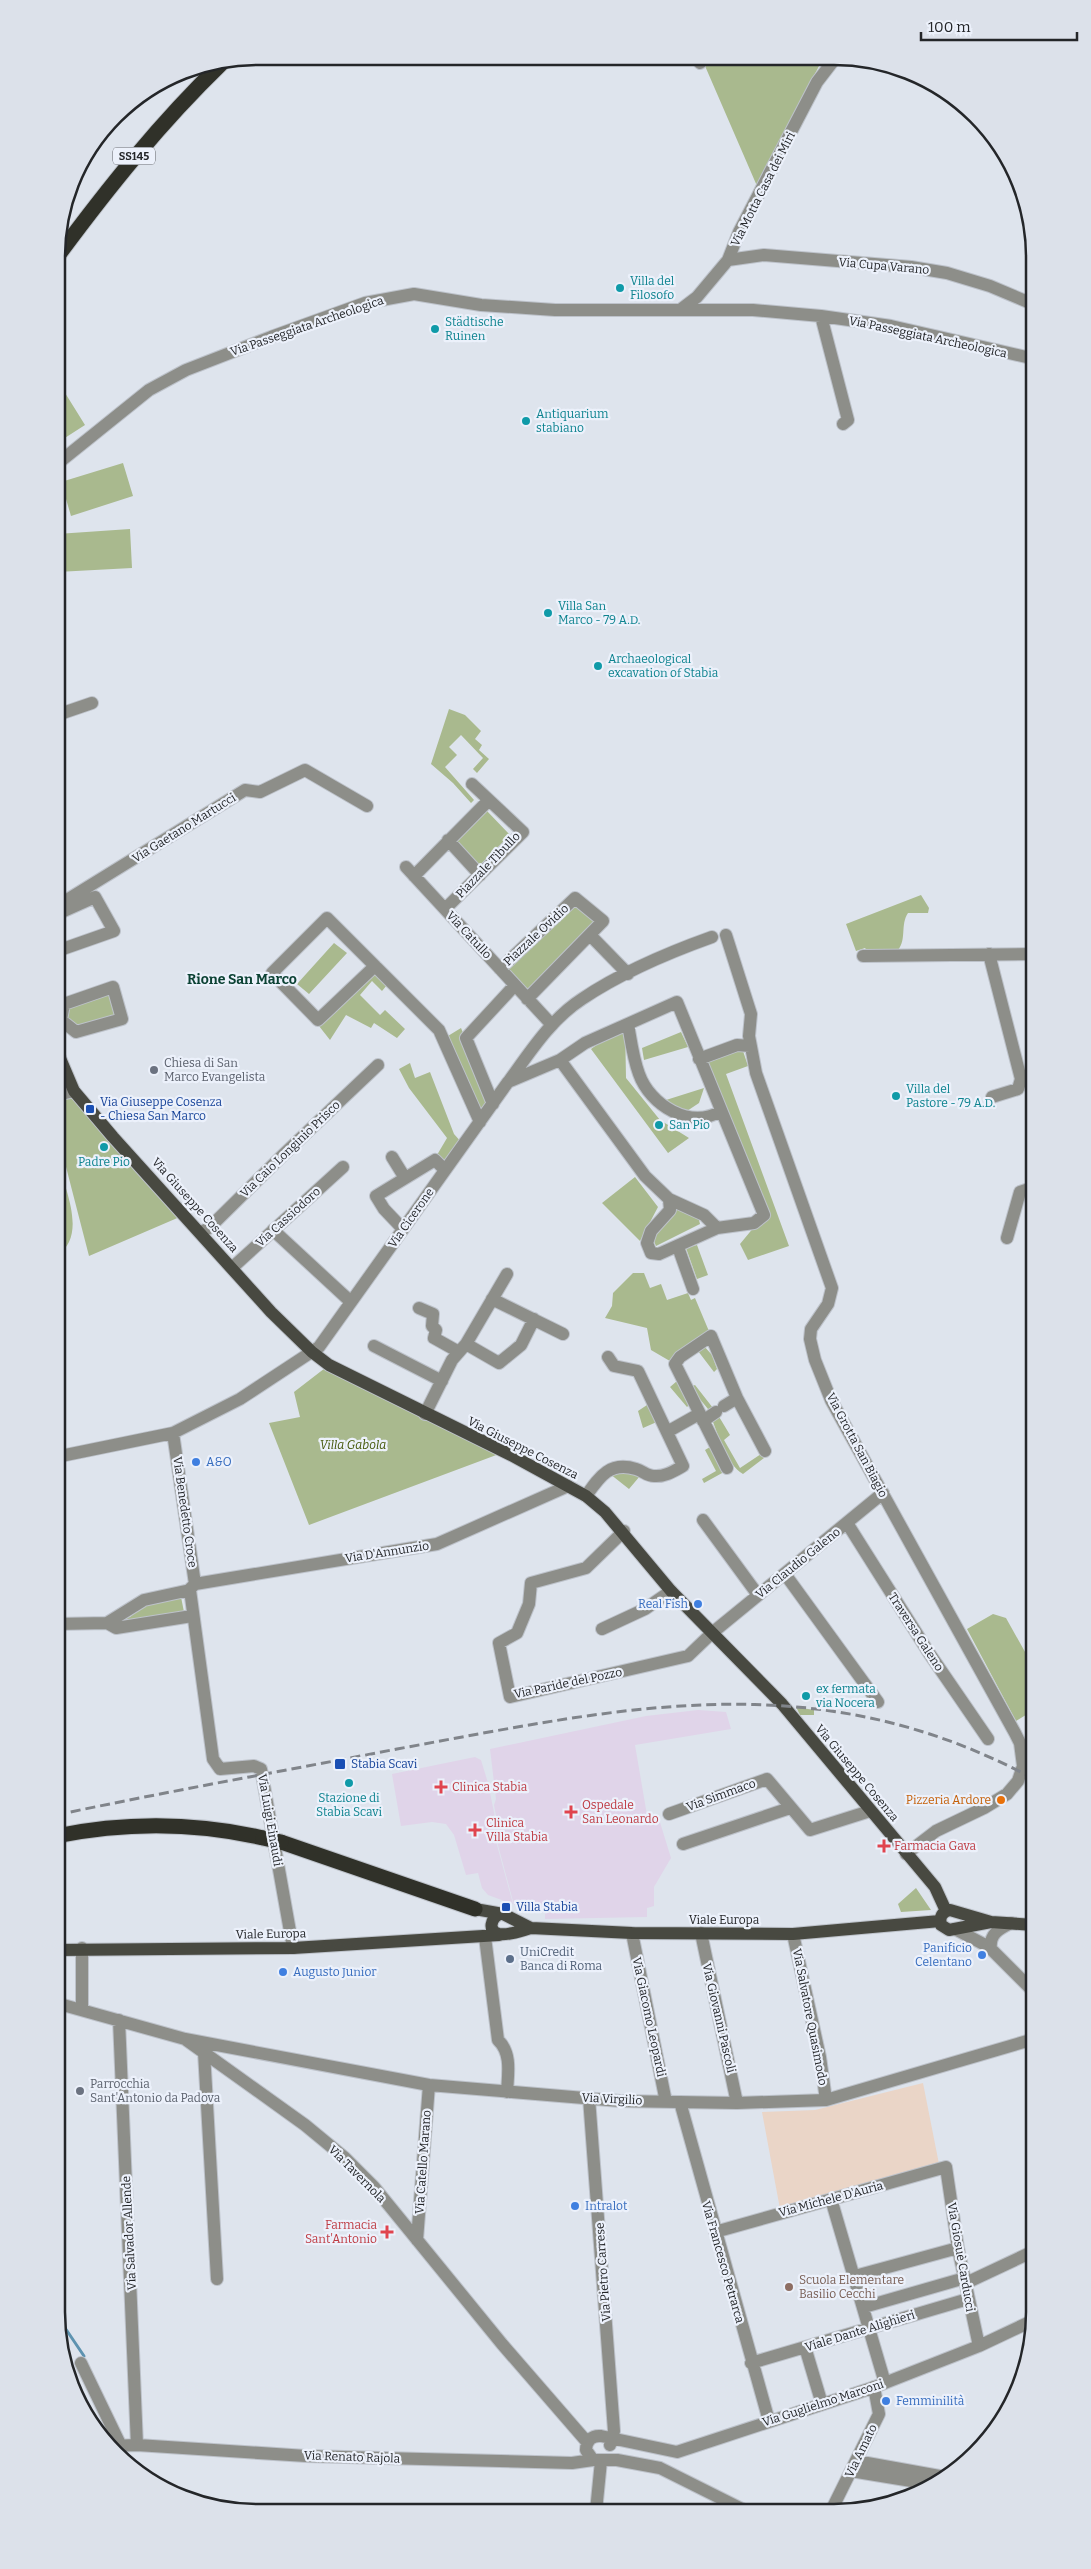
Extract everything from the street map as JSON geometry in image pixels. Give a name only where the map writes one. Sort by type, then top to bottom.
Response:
[{"type":"highway","name":"SS145","points":[[65,246],[152,135],[215,70]]},
{"type":"highway","points":[[65,1835],[109,1828],[178,1825],[238,1832],[281,1842],[475,1909]]},
{"type":"main road","name":"Via Giuseppe Cosenza","points":[[65,1071],[74,1091],[233,1267],[271,1312],[312,1352],[329,1365],[511,1455],[568,1486],[586,1496],[606,1512],[671,1591],[782,1704],[935,1888],[948,1915]]},
{"type":"main road","points":[[475,1909],[497,1927]]},
{"type":"main road","name":"Viale Europa","points":[[65,1949],[293,1948],[497,1927],[632,1933],[793,1934],[948,1915]]},
{"type":"main road","points":[[948,1915],[946,1929],[991,1922]]},
{"type":"main road","points":[[948,1915],[991,1922],[1026,1924]]},
{"type":"main road","points":[[948,1915],[961,1921],[956,1928]]},
{"type":"street","name":"Via Motta Casa dei Miri","points":[[680,310],[697,297],[728,260],[739,232],[817,82],[830,65]]},
{"type":"street","name":"Via Cupa Varano","points":[[728,260],[764,255],[911,267],[947,272],[990,286],[1026,302]]},
{"type":"street","name":"Via Passeggiata Archeologica","points":[[65,458],[149,390],[186,370],[271,337],[383,298],[414,294],[500,306],[555,310],[753,310],[821,316],[891,326],[1026,357]]},
{"type":"street","points":[[821,316],[848,420],[843,424]]},
{"type":"street","points":[[65,712],[92,703]]},
{"type":"street","name":"Via Gaetano Martucci","points":[[65,900],[245,790],[260,792],[305,770],[367,806]]},
{"type":"street","name":"Piazzale Tibullo","points":[[444,909],[523,832],[472,784]]},
{"type":"street","points":[[480,875],[448,840],[489,800]]},
{"type":"street","name":"Via Catullo","points":[[448,840],[410,871],[552,1026]]},
{"type":"street","points":[[65,910],[95,897],[114,931],[65,948]]},
{"type":"street","name":"Piazzale Ovidio","points":[[500,969],[575,898],[603,921],[527,999]]},
{"type":"street","points":[[375,966],[318,1020],[272,973],[327,918],[375,966],[439,1030],[480,1122]]},
{"type":"street","name":"Via Grotta San Biagio","points":[[726,934],[751,1014],[750,1046],[771,1116],[832,1288],[828,1304],[811,1329],[810,1339],[815,1360],[831,1400],[1020,1743],[1023,1766],[1018,1782],[1007,1794],[984,1808],[936,1831],[906,1854]]},
{"type":"street","points":[[590,935],[628,974]]},
{"type":"street","name":"Via Cicerone","points":[[65,1455],[173,1433],[240,1399],[319,1347],[542,1036],[581,999],[664,955],[712,937]]},
{"type":"street","points":[[988,954],[1021,1079],[1018,1089],[992,1097]]},
{"type":"street","points":[[863,956],[1026,954]]},
{"type":"street","points":[[492,1104],[466,1038],[515,985]]},
{"type":"street","points":[[65,1004],[113,987],[122,1019],[76,1032],[65,1025]]},
{"type":"street","points":[[508,1082],[560,1060],[585,1043],[677,1002],[764,1215],[754,1223],[717,1228],[659,1254],[651,1253],[647,1243],[651,1231],[670,1210],[669,1199]]},
{"type":"street","points":[[628,1024],[639,1075],[649,1091],[668,1110],[683,1117],[699,1118],[714,1116],[721,1111]]},
{"type":"street","points":[[699,1059],[737,1045],[750,1046]]},
{"type":"street","points":[[560,1060],[646,1176],[669,1199],[704,1215],[717,1228]]},
{"type":"street","name":"Via Caio Longinio Prisco","points":[[201,1232],[209,1228],[378,1065]]},
{"type":"street","points":[[65,1093],[74,1091]]},
{"type":"street","points":[[392,1157],[405,1178]]},
{"type":"street","points":[[403,1229],[384,1209],[376,1196],[435,1160],[445,1170]]},
{"type":"street","name":"Via Cassiodoro","points":[[233,1267],[343,1167]]},
{"type":"street","points":[[1007,1238],[1020,1192],[1026,1190]]},
{"type":"street","points":[[273,1230],[351,1302]]},
{"type":"street","points":[[678,1246],[693,1289]]},
{"type":"street","points":[[425,1414],[442,1381],[507,1274]]},
{"type":"street","points":[[492,1299],[563,1334]]},
{"type":"street","points":[[419,1308],[433,1314],[432,1326],[436,1330],[434,1338],[499,1363],[521,1345],[534,1319]]},
{"type":"street","points":[[727,1468],[675,1364],[680,1356],[711,1336],[737,1398],[765,1451]]},
{"type":"street","points":[[374,1346],[442,1381]]},
{"type":"street","points":[[586,1496],[607,1471],[614,1467],[625,1466],[655,1477],[667,1475],[683,1466],[638,1371],[614,1366],[608,1357]]},
{"type":"street","points":[[667,1432],[720,1409],[737,1398]]},
{"type":"street","name":"Via Benedetto Croce","points":[[173,1433],[192,1587],[192,1616]]},
{"type":"street","name":"Via D'Annunzio","points":[[107,1623],[144,1600],[192,1587],[437,1544],[568,1486]]},
{"type":"street","name":"Via Claudio Galeno","points":[[712,1633],[883,1493]]},
{"type":"street","points":[[703,1520],[758,1595]]},
{"type":"street","name":"Traversa Galeno","points":[[847,1523],[929,1653],[988,1739]]},
{"type":"street","name":"Via Paride del Pozzo","points":[[624,1532],[586,1568],[531,1583],[529,1604],[517,1634],[499,1644],[510,1697],[688,1656],[712,1633]]},
{"type":"street","points":[[785,1574],[878,1702]]},
{"type":"street","points":[[602,1629],[645,1609],[671,1591]]},
{"type":"street","points":[[65,1624],[107,1623],[116,1628],[192,1616]]},
{"type":"street","name":"Via Luigi Einaudi","points":[[192,1616],[213,1759],[220,1769],[254,1766],[261,1769],[293,1948]]},
{"type":"street","name":"Via Simmaco","points":[[669,1814],[767,1779],[810,1830],[870,1811]]},
{"type":"street","points":[[683,1844],[790,1808]]},
{"type":"street","points":[[991,1949],[990,1943],[994,1933],[1011,1923]]},
{"type":"street","points":[[497,1927],[498,2040],[504,2046],[508,2061],[508,2092]]},
{"type":"street","points":[[956,1928],[979,1939],[1026,1984]]},
{"type":"street","name":"Via Giacomo Leopardi","points":[[632,1933],[666,2102]]},
{"type":"street","name":"Via Giovanni Pascoli","points":[[701,1933],[737,2103]]},
{"type":"street","name":"Via Salvatore Quasimodo","points":[[793,1934],[820,2057],[826,2100]]},
{"type":"street","points":[[82,1948],[82,2010]]},
{"type":"street","name":"Via Tavernola","points":[[65,2005],[185,2039],[305,2125],[345,2158],[374,2187],[502,2344],[587,2442]]},
{"type":"street","name":"Via Salvador Allende","points":[[119,2020],[137,2445]]},
{"type":"street","name":"Via Virgilio","points":[[185,2039],[429,2085],[589,2098],[737,2103],[826,2100],[1026,2041]]},
{"type":"street","points":[[204,2052],[217,2279]]},
{"type":"street","name":"Via Catello Marano","points":[[417,2240],[429,2085]]},
{"type":"street","name":"Via Pietro Carrese","points":[[589,2098],[592,2113],[609,2441]]},
{"type":"street","name":"Via Francesco Petrarca","points":[[680,2102],[769,2421]]},
{"type":"street","name":"Via Michele D'Auria","points":[[715,2232],[946,2167]]},
{"type":"street","name":"Via Giosuè Carducci","points":[[946,2167],[958,2248],[978,2346]]},
{"type":"street","name":"Via Amato","points":[[831,2199],[864,2307],[879,2385],[879,2414],[835,2504]]},
{"type":"street","points":[[855,2276],[958,2248]]},
{"type":"street","name":"Viale Dante Alighieri","points":[[864,2307],[965,2281],[1026,2254]]},
{"type":"street","name":"Viale Dante Alighieri","points":[[752,2363],[968,2299]]},
{"type":"street","name":"Via Guglielmo Marconi","points":[[677,2452],[879,2385],[978,2346],[1026,2324]]},
{"type":"street","points":[[805,2347],[822,2404]]},
{"type":"street","points":[[81,2363],[113,2439]]},
{"type":"street","points":[[599,2460],[587,2454],[587,2442],[597,2436],[609,2441],[642,2444],[677,2452],[671,2464],[671,2472]]},
{"type":"street","points":[[599,2460],[610,2453],[609,2441]]},
{"type":"street","points":[[640,2463],[645,2458],[646,2450],[642,2444]]},
{"type":"street","name":"Via Renato Rajola","points":[[119,2446],[137,2445],[306,2456],[581,2463],[599,2460],[640,2463],[671,2472],[733,2504]]},
{"type":"street","points":[[596,2504],[599,2460]]},
{"type":"street","points":[[854,2466],[934,2476]]},
{"type":"street","points":[[854,2466],[923,2482]]},
{"type":"shaded area","name":"Ospedale San Leonardo","points":[[698,1710],[726,1712],[731,1729],[635,1745],[648,1821],[659,1819],[671,1858],[654,1887],[654,1906],[647,1908],[647,1917],[545,1919],[545,1913],[514,1905],[495,1834],[499,1832],[494,1805],[496,1799],[490,1749],[646,1716]]},
{"type":"shaded area","name":"Clinica Villa Stabia","points":[[475,1757],[481,1760],[488,1783],[498,1832],[494,1834],[513,1904],[488,1895],[482,1888],[478,1873],[466,1875],[454,1835],[446,1824],[432,1822],[401,1826],[392,1774]]},
{"type":"shaded area","points":[[923,2083],[939,2164],[780,2209],[762,2112],[815,2110]]},
{"type":"green space","points":[[705,65],[820,65],[819,66],[757,186]]},
{"type":"green space","points":[[65,393],[85,425],[65,438]]},
{"type":"green space","points":[[123,463],[133,496],[71,516],[65,496],[65,481]]},
{"type":"green space","points":[[130,529],[132,568],[65,572],[65,533]]},
{"type":"green space","points":[[449,709],[465,715],[481,731],[475,739],[482,745],[479,750],[489,759],[477,773],[473,769],[483,758],[461,735],[449,747],[457,755],[445,767],[474,800],[471,803],[453,783],[431,764]]},
{"type":"green space","points":[[486,810],[510,835],[479,866],[455,840]]},
{"type":"green space","points":[[921,895],[929,908],[928,913],[908,913],[904,922],[901,946],[898,950],[869,953],[865,948],[856,951],[846,924]]},
{"type":"green space","points":[[573,900],[600,919],[527,993],[504,969]]},
{"type":"green space","points":[[334,943],[347,953],[309,994],[297,984]]},
{"type":"green space","points":[[372,972],[387,985],[382,991],[372,981],[360,995],[380,1015],[385,1010],[405,1029],[397,1038],[374,1023],[371,1028],[346,1015],[330,1040],[319,1026]]},
{"type":"green space","points":[[108,988],[122,1019],[76,1032],[65,1023],[65,1004]]},
{"type":"green space","points":[[625,1025],[626,1078],[660,1120],[689,1138],[668,1153],[591,1049]]},
{"type":"green space","points":[[461,1028],[492,1103],[479,1120],[443,1039]]},
{"type":"green space","points":[[681,1032],[688,1047],[644,1060],[642,1048]]},
{"type":"green space","points":[[741,1045],[748,1066],[726,1074],[789,1246],[748,1260],[740,1244],[764,1215],[700,1062]]},
{"type":"green space","points":[[410,1063],[415,1078],[430,1072],[454,1134],[462,1143],[445,1165],[437,1155],[447,1138],[409,1088],[399,1069]]},
{"type":"green space","points":[[704,1088],[699,1103],[684,1113],[666,1100]]},
{"type":"green space","points":[[78,1095],[182,1216],[89,1256],[65,1163],[65,1098]]},
{"type":"green space","points":[[635,1177],[658,1207],[640,1241],[602,1203]]},
{"type":"green space","points":[[65,1186],[72,1211],[73,1224],[71,1236],[66,1247]]},
{"type":"green space","points":[[681,1208],[698,1216],[700,1224],[656,1246],[651,1234],[673,1211]]},
{"type":"green space","points":[[697,1245],[708,1275],[697,1279],[686,1248]]},
{"type":"green space","points":[[633,1273],[644,1273],[650,1288],[661,1284],[667,1300],[688,1293],[691,1300],[695,1298],[711,1336],[675,1364],[651,1350],[647,1328],[605,1318],[612,1306],[613,1293]]},
{"type":"green space","points":[[704,1346],[712,1355],[717,1369],[714,1372],[698,1351]]},
{"type":"green space","name":"Villa Gabola","points":[[329,1365],[499,1454],[309,1525],[269,1423],[300,1417],[294,1392]]},
{"type":"green space","points":[[677,1381],[690,1404],[687,1407],[670,1387]]},
{"type":"green space","points":[[695,1385],[713,1408],[708,1409],[690,1387]]},
{"type":"green space","points":[[650,1403],[659,1421],[643,1428],[638,1411]]},
{"type":"green space","points":[[718,1415],[730,1435],[724,1440],[740,1468],[761,1454],[764,1458],[743,1474],[737,1470],[728,1458],[721,1444],[713,1422]]},
{"type":"green space","points":[[710,1447],[724,1472],[704,1483],[702,1479],[716,1471],[705,1450]]},
{"type":"green space","points":[[622,1469],[640,1476],[629,1489],[610,1474]]},
{"type":"green space","points":[[181,1597],[184,1612],[117,1624],[116,1619],[130,1617],[144,1605]]},
{"type":"green space","points":[[993,1614],[1006,1618],[1026,1654],[1026,1715],[1016,1721],[967,1629]]},
{"type":"green space","points":[[796,1707],[814,1710],[814,1715],[800,1715]]},
{"type":"green space","points":[[916,1888],[931,1910],[901,1912],[898,1904]]},
{"type":"waterway","points":[[66,2329],[84,2356]]},
{"type":"railway","points":[[65,1813],[481,1733],[642,1709],[720,1704],[797,1707],[875,1719],[954,1742],[1026,1775]]},
{"type":"place","name":"Villa del Filosofo","points":[[620,288]]},
{"type":"place","name":"Städtische Ruinen","points":[[435,329]]},
{"type":"place","name":"Antiquarium stabiano","points":[[526,421]]},
{"type":"place","name":"Villa San Marco - 79 A.D.","points":[[548,613]]},
{"type":"place","name":"Archaeological excavation of Stabia","points":[[598,666]]},
{"type":"place","name":"Chiesa di San Marco Evangelista","points":[[154,1070]]},
{"type":"place","name":"Villa del Pastore - 79 A.D.","points":[[896,1096]]},
{"type":"place","name":"Via Giuseppe Cosenza - Chiesa San Marco","points":[[90,1109]]},
{"type":"place","name":"San Pio","points":[[659,1125]]},
{"type":"place","name":"Padre Pio","points":[[104,1147]]},
{"type":"place","name":"A&O","points":[[196,1462]]},
{"type":"place","name":"Real Fish","points":[[698,1604]]},
{"type":"place","name":"ex fermata via Nocera","points":[[806,1696]]},
{"type":"place","name":"Stabia Scavi","points":[[340,1764]]},
{"type":"place","name":"Stazione di Stabia Scavi","points":[[349,1783]]},
{"type":"place","name":"Clinica Stabia","points":[[441,1787]]},
{"type":"place","name":"Pizzeria Ardore","points":[[1001,1800]]},
{"type":"place","name":"Ospedale San Leonardo","points":[[571,1812]]},
{"type":"place","name":"Clinica Villa Stabia","points":[[475,1830]]},
{"type":"place","name":"Farmacia Gava","points":[[884,1846]]},
{"type":"place","name":"Villa Stabia","points":[[506,1907]]},
{"type":"place","name":"Panificio Celentano","points":[[982,1955]]},
{"type":"place","name":"UniCredit Banca di Roma","points":[[510,1959]]},
{"type":"place","name":"Augusto Junior","points":[[283,1972]]},
{"type":"place","name":"Parrocchia Sant'Antonio da Padova","points":[[80,2091]]},
{"type":"place","name":"Intralot","points":[[575,2206]]},
{"type":"place","name":"Farmacia Sant'Antonio","points":[[387,2232]]},
{"type":"place","name":"Scuola Elementare Basilio Cecchi","points":[[789,2287]]},
{"type":"place","name":"Femminilità","points":[[886,2401]]},
{"type":"district","name":"Rione San Marco","points":[[242,979]]}]
